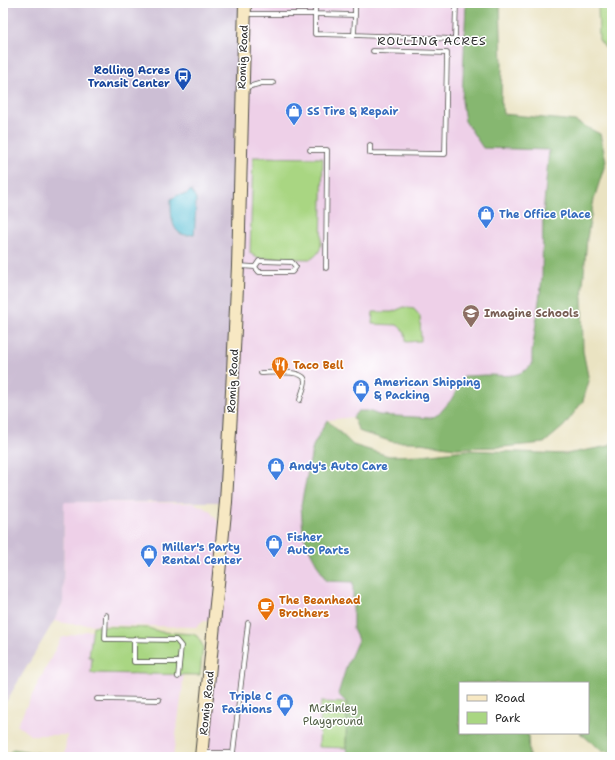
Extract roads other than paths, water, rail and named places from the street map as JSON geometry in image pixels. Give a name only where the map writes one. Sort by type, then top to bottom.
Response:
[{"type":"street","name":"Romig Road","points":[[202,755],[226,502],[238,266],[244,8]]},
{"type":"lane","points":[[316,3],[315,34],[455,39],[456,3]]},
{"type":"lane","points":[[354,35],[355,3]]},
{"type":"lane","points":[[244,8],[315,14],[355,15]]},
{"type":"lane","points":[[370,145],[370,152],[445,154],[447,53],[373,51]]},
{"type":"lane","points":[[242,89],[262,83],[273,83]]},
{"type":"lane","points":[[310,150],[327,150],[326,268]]},
{"type":"lane","points":[[238,266],[255,267],[259,272],[292,272],[296,267],[292,262],[259,261],[255,267]]},
{"type":"lane","points":[[261,373],[301,374],[304,377],[305,382],[300,400]]},
{"type":"lane","points":[[106,615],[105,639],[176,640],[181,646],[178,677]]},
{"type":"lane","points":[[202,755],[234,753],[248,623]]},
{"type":"lane","points":[[134,640],[134,662],[180,662]]},
{"type":"lane","points":[[97,699],[159,700]]},
{"type":"water","points":[[191,190],[196,199],[194,234],[187,235],[181,234],[174,226],[172,221],[171,199],[178,195],[187,194]]},
{"type":"place","name":"Rolling Acres Transit Center","points":[[183,91]]},
{"type":"place","name":"SS Tire & Repair","points":[[294,126]]},
{"type":"place","name":"The Office Place","points":[[486,229]]},
{"type":"place","name":"Imagine Schools","points":[[471,328]]},
{"type":"place","name":"Taco Bell","points":[[280,380]]},
{"type":"place","name":"American Shipping & Packing","points":[[361,403]]},
{"type":"place","name":"Andy's Auto Care","points":[[276,481]]},
{"type":"place","name":"Fisher Auto Parts","points":[[274,558]]},
{"type":"place","name":"Miller's Party Rental Center","points":[[149,568]]},
{"type":"place","name":"The Beanhead Brothers","points":[[266,621]]},
{"type":"place","name":"Triple C Fashions","points":[[285,717]]},
{"type":"district","name":"ROLLING ACRES","points":[[432,41]]},
{"type":"park label","name":"McKinley Playground","points":[[333,714]]}]
